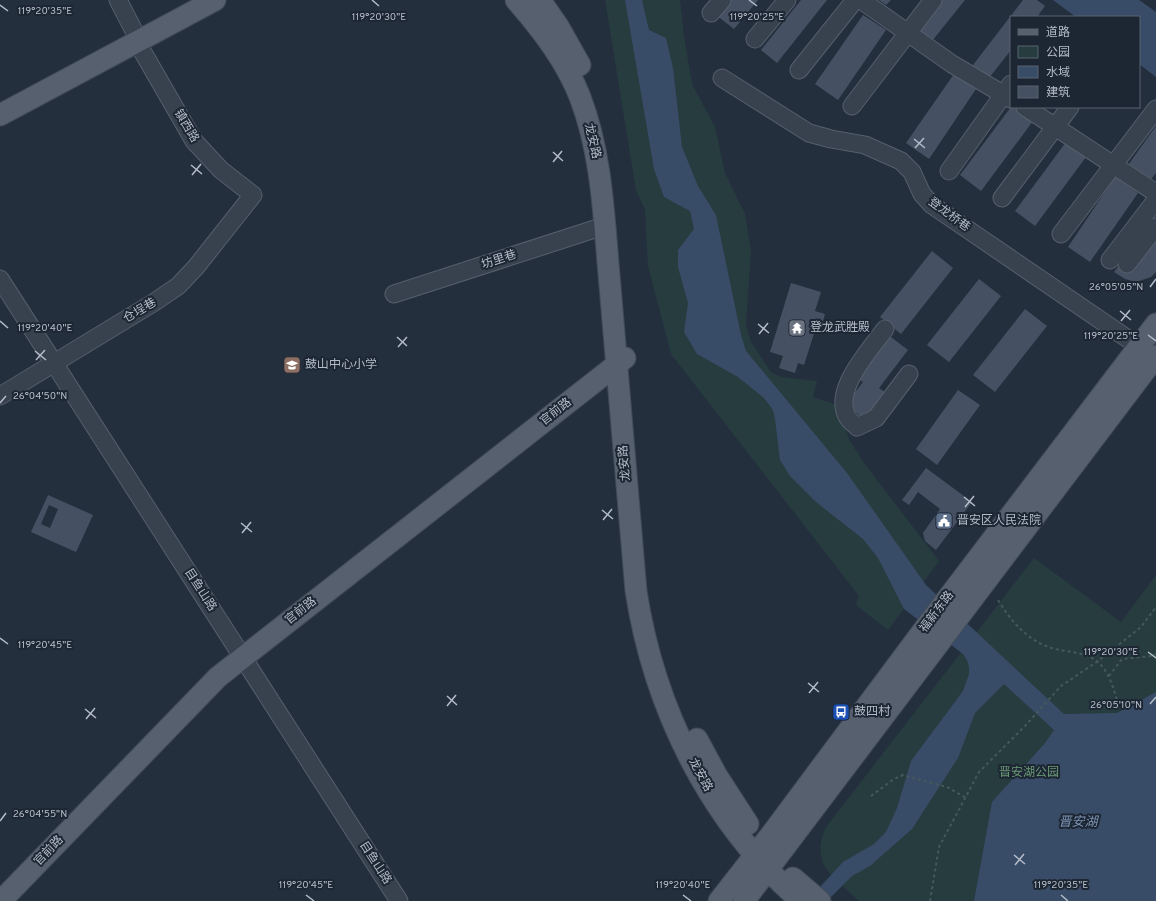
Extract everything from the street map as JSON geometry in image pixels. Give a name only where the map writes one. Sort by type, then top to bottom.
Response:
[{"type":"main road","points":[[0,115],[135,35],[188,0]]},
{"type":"main road","points":[[0,100],[135,35],[215,0]]},
{"type":"main road","name":"龙安路","points":[[516,0],[560,56],[572,78],[581,99],[597,158],[604,226],[622,353],[647,573],[654,618],[664,661],[691,726],[716,776],[750,828],[785,887],[801,901]]},
{"type":"main road","name":"龙安路","points":[[540,0],[558,26],[581,67],[602,125],[611,164],[622,353]]},
{"type":"main road","name":"福新东路","points":[[719,901],[766,857],[936,647],[957,603],[1150,353],[1156,324]]},
{"type":"main road","name":"官前路","points":[[1,896],[218,677],[239,651],[622,353]]},
{"type":"main road","name":"福新东路","points":[[744,901],[766,857],[922,632],[957,603]]},
{"type":"main road","name":"龙安路","points":[[766,857],[820,901]]},
{"type":"street","name":"镇西路","points":[[118,0],[135,35],[194,141],[221,170],[253,195]]},
{"type":"street","points":[[711,13],[722,0]]},
{"type":"street","points":[[755,39],[787,0]]},
{"type":"street","points":[[799,70],[855,0]]},
{"type":"street","points":[[861,0],[952,64],[1008,92],[949,171]]},
{"type":"street","points":[[852,106],[933,0]]},
{"type":"street","name":"登龙桥巷","points":[[722,78],[809,132],[831,139],[865,145],[901,161],[912,172],[922,194],[932,205],[1150,353]]},
{"type":"street","points":[[1027,108],[1156,193]]},
{"type":"street","points":[[1002,198],[1069,108]]},
{"type":"street","points":[[1061,234],[1156,109]]},
{"type":"street","name":"仓埕巷","points":[[0,396],[178,286],[196,267],[253,195]]},
{"type":"street","points":[[1110,260],[1156,200]]},
{"type":"street","name":"坊里巷","points":[[394,294],[604,226]]},
{"type":"street","points":[[1127,264],[1156,226]]},
{"type":"street","name":"目鱼山路","points":[[0,279],[399,901]]},
{"type":"street","points":[[885,329],[849,379],[843,404],[848,418],[857,427],[876,418],[909,374]]},
{"type":"path","points":[[998,600],[1013,622],[1026,636],[1048,647],[1080,654],[1098,661],[1109,676],[1118,703]]},
{"type":"path","points":[[930,901],[939,847],[979,772],[1026,726],[1061,686],[1098,661],[1141,627],[1156,607]]},
{"type":"path","points":[[1109,676],[1122,660],[1152,656],[1156,654]]},
{"type":"path","points":[[871,796],[894,779],[903,775],[948,787],[966,798]]},
{"type":"green space","points":[[605,0],[680,0],[692,84],[715,127],[725,173],[745,214],[751,252],[746,324],[751,342],[771,372],[781,377],[817,381],[813,397],[837,405],[850,441],[864,463],[939,561],[888,630],[856,605],[859,596],[671,354],[648,266],[645,210],[636,190]]},
{"type":"green space","name":"晋安湖公园","points":[[1034,558],[1121,622],[1156,575],[1156,901],[859,901],[833,877],[822,861],[820,852],[826,827]]},
{"type":"water","name":"晋安湖","points":[[625,0],[642,0],[649,30],[666,38],[673,68],[682,147],[698,186],[716,215],[741,335],[746,351],[847,473],[926,585],[1064,714],[1117,713],[1156,692],[1156,901],[974,901],[992,802],[1045,743],[1054,730],[1004,684],[975,713],[958,758],[912,829],[870,866],[852,876],[827,901],[807,901],[843,862],[874,844],[886,832],[897,808],[911,761],[963,691],[969,674],[969,667],[963,654],[904,609],[878,558],[863,539],[816,502],[790,476],[780,460],[773,410],[764,398],[738,377],[697,354],[684,332],[688,303],[678,267],[678,250],[694,229],[690,211],[664,197],[654,169]]},
{"type":"water","points":[[1053,0],[1139,0],[1156,12],[1156,77],[1140,65],[1140,16],[1075,16]]},
{"type":"building","points":[[728,0],[758,0],[734,29],[716,15]]},
{"type":"building","points":[[801,0],[827,0],[777,63],[761,50]]},
{"type":"building","points":[[879,0],[891,0],[886,5]]},
{"type":"building","points":[[939,0],[965,0],[932,41],[916,28]]},
{"type":"building","points":[[1023,0],[1037,0],[1045,6],[1038,16],[1011,16]]},
{"type":"building","points":[[863,15],[886,30],[838,100],[815,84]]},
{"type":"building","points":[[1010,17],[1010,51],[989,78],[973,65]]},
{"type":"building","points":[[954,74],[976,89],[929,159],[906,143]]},
{"type":"building","points":[[1010,108],[1015,108],[1033,121],[981,191],[960,175]]},
{"type":"building","points":[[1156,126],[1156,173],[1148,183],[1126,168]]},
{"type":"building","points":[[1069,138],[1089,153],[1035,226],[1015,211]]},
{"type":"building","points":[[1115,177],[1138,193],[1090,262],[1068,247]]},
{"type":"building","points":[[1156,223],[1156,272],[1151,277],[1136,282],[1125,279],[1114,272],[1127,255]]},
{"type":"building","points":[[932,251],[953,268],[901,334],[880,317]]},
{"type":"building","points":[[979,279],[1001,296],[949,362],[927,345]]},
{"type":"building","name":"登龙武胜殿","points":[[791,283],[821,292],[815,311],[825,314],[821,328],[816,327],[804,365],[798,363],[795,373],[779,368],[783,356],[770,352]]},
{"type":"building","points":[[1025,309],[1047,326],[995,392],[973,375]]},
{"type":"building","points":[[887,334],[908,350],[879,388],[886,393],[865,420],[846,404],[863,382],[854,376]]},
{"type":"building","points":[[958,390],[980,405],[937,465],[916,449]]},
{"type":"building","name":"晋安区人民法院","points":[[926,468],[972,502],[936,550],[925,541],[923,533],[940,509],[918,492],[909,505],[902,500]]},
{"type":"building","points":[[48,495],[93,515],[76,552],[31,532]],"holes":[[[49,505],[58,509],[50,528],[41,524]]]},
{"type":"place","name":"登龙武胜殿","points":[[797,328]]},
{"type":"place","name":"鼓山中心小学","points":[[292,365]]},
{"type":"place","name":"晋安区人民法院","points":[[944,521]]},
{"type":"place","name":"鼓四村","points":[[841,712]]}]
